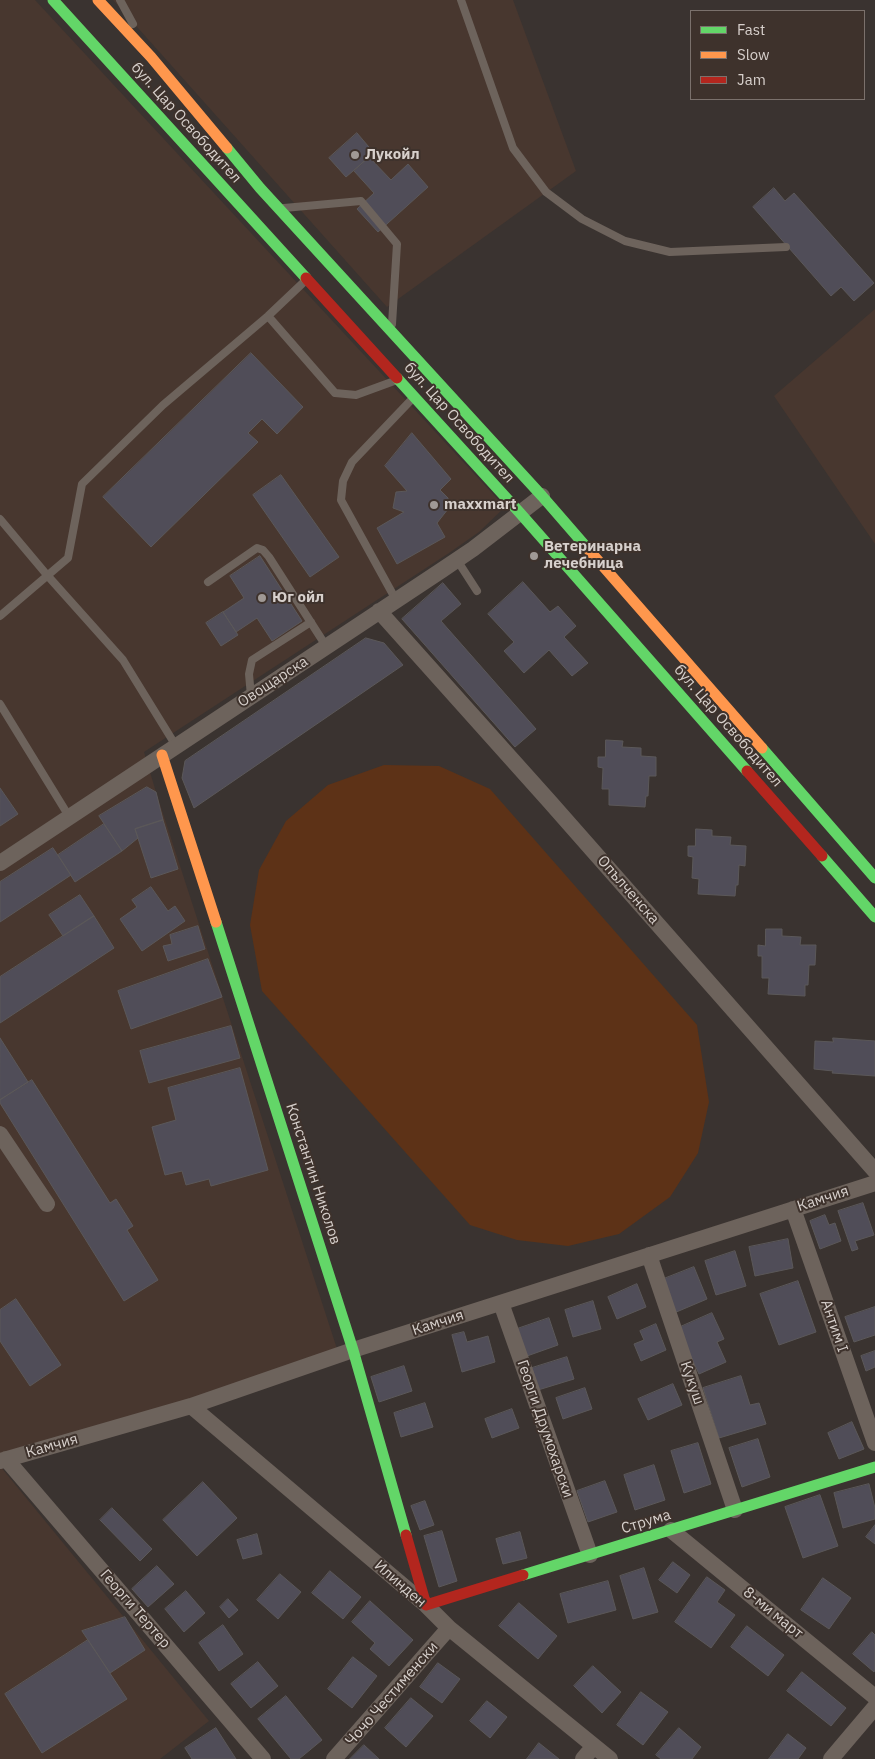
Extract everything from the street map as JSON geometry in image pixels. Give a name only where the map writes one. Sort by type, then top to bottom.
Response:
[{"type":"main road","name":"бул. Цар Освободител","points":[[53,0],[520,513],[875,917]]},
{"type":"main road","name":"бул. Цар Освободител","points":[[98,0],[151,57],[279,209],[542,496],[875,878]]},
{"type":"main road","name":"Константин Николов","points":[[169,751],[353,1350],[426,1605]]},
{"type":"main road","name":"Струма","points":[[426,1605],[875,1467]]},
{"type":"street","name":"Овощарска","points":[[0,863],[457,560],[542,496]]},
{"type":"street","name":"Опълченска","points":[[379,611],[875,1171]]},
{"type":"street","points":[[0,1134],[47,1204]]},
{"type":"street","name":"Камчия","points":[[3,1460],[191,1406],[353,1350],[875,1183]]},
{"type":"street","name":"Антим I","points":[[794,1209],[875,1443]]},
{"type":"street","name":"Кукуш","points":[[650,1255],[735,1510]]},
{"type":"street","name":"Георги Друмохарски","points":[[501,1303],[590,1554]]},
{"type":"street","name":"Илинден","points":[[191,1406],[426,1605],[449,1628],[610,1759]]},
{"type":"street","name":"Георги Тертер","points":[[3,1460],[263,1759]]},
{"type":"street","name":"8-ми март","points":[[671,1530],[875,1698]]},
{"type":"street","name":"Чочо Честименски","points":[[334,1759],[449,1628]]},
{"type":"street","points":[[831,1759],[875,1707]]},
{"type":"street","points":[[583,1759],[594,1746]]},
{"type":"lane","points":[[120,0],[151,57]]},
{"type":"lane","points":[[461,0],[513,148],[546,192],[582,219],[625,241],[670,252],[786,247]]},
{"type":"lane","points":[[279,209],[361,201],[397,244],[391,331]]},
{"type":"lane","points":[[0,616],[68,558],[82,484],[163,405],[268,316],[307,279]]},
{"type":"lane","points":[[268,316],[334,393],[356,395],[399,380]]},
{"type":"lane","points":[[396,600],[341,500],[343,481],[352,462],[415,397]]},
{"type":"lane","points":[[0,519],[122,660],[169,751]]},
{"type":"lane","points":[[208,582],[258,548],[263,550],[326,646]]},
{"type":"lane","points":[[457,560],[477,591]]},
{"type":"lane","points":[[251,696],[249,674],[252,660],[311,622]]},
{"type":"lane","points":[[0,704],[70,818]]},
{"type":"shaded area","points":[[0,0],[35,0],[505,507],[479,532],[449,553],[144,752],[339,1355],[0,1461]]},
{"type":"shaded area","points":[[113,0],[513,0],[576,171],[387,307]]},
{"type":"shaded area","points":[[875,309],[875,544],[774,396]]},
{"type":"shaded area","points":[[384,765],[439,766],[490,789],[697,1025],[709,1102],[698,1153],[670,1197],[619,1234],[568,1246],[517,1240],[470,1225],[262,991],[250,925],[259,870],[286,821],[328,785]]},
{"type":"shaded area","points":[[0,1466],[209,1721],[160,1759],[0,1759]]},
{"type":"building","points":[[357,133],[374,153],[346,177],[329,158]]},
{"type":"building","points":[[369,157],[391,180],[408,164],[428,187],[378,232],[357,209],[374,193],[354,171]]},
{"type":"building","points":[[774,188],[785,201],[794,193],[874,283],[854,301],[841,287],[831,296],[753,207]]},
{"type":"building","points":[[251,353],[303,407],[277,434],[262,419],[248,433],[258,442],[151,547],[103,497]]},
{"type":"building","points":[[412,433],[451,479],[440,490],[448,498],[448,509],[437,523],[445,537],[397,564],[377,528],[404,512],[393,508],[396,492],[407,491],[385,466]]},
{"type":"building","points":[[281,475],[339,557],[310,577],[253,495]]},
{"type":"building","points":[[260,556],[302,621],[272,641],[257,618],[236,632],[223,612],[244,598],[230,576]]},
{"type":"building","points":[[523,582],[550,612],[558,606],[576,626],[564,637],[588,663],[572,676],[549,650],[524,673],[504,651],[514,642],[488,614]]},
{"type":"building","points":[[443,583],[461,604],[441,621],[536,729],[515,747],[402,619]]},
{"type":"building","points":[[223,612],[238,635],[221,646],[206,623]]},
{"type":"building","points":[[366,638],[384,643],[403,665],[194,808],[182,778],[185,761]]},
{"type":"building","points":[[606,740],[623,741],[622,747],[641,748],[641,756],[656,757],[656,776],[649,776],[648,796],[646,796],[645,807],[609,805],[609,789],[602,789],[603,768],[598,767],[598,757],[605,757]]},
{"type":"building","points":[[147,787],[156,792],[163,820],[135,829],[138,838],[122,851],[99,816]]},
{"type":"building","points":[[0,788],[18,814],[0,826]]},
{"type":"building","points":[[163,820],[178,869],[151,878],[135,829]]},
{"type":"building","points":[[104,824],[122,851],[75,882],[58,855]]},
{"type":"building","points":[[696,829],[712,830],[712,836],[731,837],[730,845],[746,846],[745,866],[739,865],[738,885],[736,885],[735,896],[698,894],[699,879],[692,878],[693,857],[688,856],[688,846],[695,846]]},
{"type":"building","points":[[53,848],[71,875],[0,922],[0,882]]},
{"type":"building","points":[[151,887],[168,911],[175,906],[185,921],[142,951],[120,919],[137,907],[132,900]]},
{"type":"building","points":[[80,895],[94,916],[63,936],[49,915]]},
{"type":"building","points":[[94,916],[114,948],[0,1023],[0,977]]},
{"type":"building","points":[[198,926],[205,949],[168,961],[163,946],[172,944],[170,935]]},
{"type":"building","points":[[766,929],[782,929],[782,936],[801,937],[800,945],[816,945],[815,965],[809,965],[808,985],[805,985],[805,996],[768,994],[769,978],[762,978],[762,956],[758,956],[758,945],[765,946]]},
{"type":"building","points":[[208,959],[222,997],[131,1029],[118,991]]},
{"type":"building","points":[[231,1026],[240,1058],[149,1083],[140,1051]]},
{"type":"building","points":[[0,1038],[28,1082],[0,1100]]},
{"type":"building","points":[[833,1038],[875,1041],[875,1076],[832,1073],[833,1071],[814,1069],[815,1041],[833,1042]]},
{"type":"building","points":[[240,1068],[268,1170],[211,1186],[209,1179],[186,1185],[182,1171],[165,1175],[152,1127],[176,1120],[168,1088]]},
{"type":"building","points":[[32,1080],[110,1203],[116,1199],[133,1226],[127,1230],[158,1280],[124,1301],[0,1103],[0,1100]]},
{"type":"building","points":[[863,1203],[874,1235],[855,1241],[858,1249],[852,1251],[838,1211]]},
{"type":"building","points":[[825,1215],[829,1225],[835,1223],[841,1241],[820,1249],[810,1221]]},
{"type":"building","points":[[788,1239],[793,1268],[755,1276],[749,1247]]},
{"type":"building","points":[[735,1251],[746,1286],[716,1295],[705,1261]]},
{"type":"building","points":[[694,1267],[707,1299],[674,1313],[661,1280]]},
{"type":"building","points":[[798,1281],[816,1332],[779,1345],[760,1294]]},
{"type":"building","points":[[637,1284],[646,1307],[617,1319],[608,1297]]},
{"type":"building","points":[[16,1299],[61,1365],[30,1386],[0,1341],[0,1310]]},
{"type":"building","points":[[593,1301],[601,1329],[573,1337],[565,1310]]},
{"type":"building","points":[[875,1307],[875,1335],[854,1342],[845,1317]]},
{"type":"building","points":[[712,1313],[724,1339],[717,1342],[726,1362],[699,1374],[678,1328]]},
{"type":"building","points":[[549,1318],[558,1345],[527,1356],[517,1329]]},
{"type":"building","points":[[656,1324],[666,1350],[641,1361],[634,1344],[644,1340],[640,1331]]},
{"type":"building","points":[[464,1332],[467,1342],[488,1336],[495,1362],[462,1372],[452,1335]]},
{"type":"building","points":[[875,1351],[875,1367],[866,1371],[861,1356]]},
{"type":"building","points":[[567,1357],[574,1379],[538,1390],[532,1368]]},
{"type":"building","points":[[404,1366],[412,1391],[379,1402],[371,1377]]},
{"type":"building","points":[[741,1376],[750,1405],[759,1403],[766,1424],[719,1438],[703,1388]]},
{"type":"building","points":[[673,1384],[682,1405],[648,1420],[638,1399]]},
{"type":"building","points":[[585,1388],[592,1409],[563,1419],[556,1398]]},
{"type":"building","points":[[425,1403],[433,1427],[401,1437],[394,1413]]},
{"type":"building","points":[[512,1409],[519,1428],[492,1438],[485,1419]]},
{"type":"building","points":[[852,1422],[864,1449],[839,1459],[828,1433]]},
{"type":"building","points":[[758,1439],[770,1477],[742,1487],[729,1448]]},
{"type":"building","points":[[698,1443],[711,1484],[684,1493],[671,1451]]},
{"type":"building","points":[[654,1465],[665,1500],[635,1510],[624,1475]]},
{"type":"building","points":[[605,1481],[617,1512],[588,1522],[577,1491]]},
{"type":"building","points":[[203,1482],[237,1518],[197,1556],[163,1520]]},
{"type":"building","points":[[869,1484],[875,1508],[875,1519],[843,1528],[834,1493]]},
{"type":"building","points":[[820,1495],[838,1546],[803,1558],[785,1507]]},
{"type":"building","points":[[425,1501],[434,1525],[420,1530],[411,1506]]},
{"type":"building","points":[[112,1508],[152,1549],[140,1561],[100,1520]]},
{"type":"building","points":[[875,1525],[875,1544],[866,1537]]},
{"type":"building","points":[[442,1531],[457,1581],[439,1587],[424,1536]]},
{"type":"building","points":[[520,1532],[527,1558],[503,1564],[496,1539]]},
{"type":"building","points":[[257,1534],[262,1554],[243,1559],[237,1540]]},
{"type":"building","points":[[673,1562],[690,1575],[677,1593],[659,1580]]},
{"type":"building","points":[[157,1566],[174,1584],[148,1607],[132,1589]]},
{"type":"building","points":[[644,1568],[658,1612],[633,1619],[620,1576]]},
{"type":"building","points":[[330,1571],[361,1597],[343,1619],[312,1593]]},
{"type":"building","points":[[280,1574],[301,1592],[278,1619],[257,1600]]},
{"type":"building","points":[[707,1577],[725,1590],[717,1602],[735,1615],[711,1648],[675,1622]]},
{"type":"building","points":[[823,1578],[851,1598],[829,1629],[801,1610]]},
{"type":"building","points":[[608,1581],[616,1610],[568,1623],[560,1594]]},
{"type":"building","points":[[186,1591],[205,1613],[184,1632],[165,1609]]},
{"type":"building","points":[[228,1599],[238,1610],[229,1618],[220,1607]]},
{"type":"building","points":[[370,1601],[413,1640],[389,1666],[370,1649],[375,1643],[352,1622]]},
{"type":"building","points":[[519,1603],[557,1636],[538,1659],[499,1626]]},
{"type":"building","points":[[125,1617],[145,1650],[110,1673],[82,1631]]},
{"type":"building","points":[[223,1625],[243,1654],[219,1671],[199,1643]]},
{"type":"building","points":[[747,1626],[784,1655],[768,1676],[731,1647]]},
{"type":"building","points":[[872,1632],[875,1635],[874,1672],[853,1654]]},
{"type":"building","points":[[88,1640],[127,1699],[42,1753],[5,1694]]},
{"type":"building","points":[[353,1657],[377,1676],[352,1708],[328,1689]]},
{"type":"building","points":[[258,1662],[278,1686],[251,1708],[231,1684]]},
{"type":"building","points":[[438,1663],[460,1679],[442,1703],[420,1687]]},
{"type":"building","points":[[593,1666],[621,1692],[602,1713],[574,1686]]},
{"type":"building","points":[[802,1672],[846,1708],[831,1726],[787,1691]]},
{"type":"building","points":[[641,1692],[668,1712],[643,1745],[617,1725]]},
{"type":"building","points":[[286,1696],[322,1740],[299,1759],[291,1759],[258,1719]]},
{"type":"building","points":[[411,1698],[433,1716],[406,1747],[385,1728]]},
{"type":"building","points":[[487,1701],[507,1717],[490,1738],[470,1721]]},
{"type":"building","points":[[216,1728],[236,1759],[192,1759],[185,1748]]},
{"type":"building","points":[[679,1728],[701,1747],[692,1759],[661,1759],[656,1755]]},
{"type":"building","points":[[788,1734],[806,1748],[798,1759],[769,1759]]},
{"type":"building","points":[[539,1743],[559,1759],[527,1759]]},
{"type":"building","points":[[364,1745],[379,1759],[350,1759]]},
{"type":"traffic: fast","points":[[53,0],[306,278]]},
{"type":"traffic: fast","points":[[227,148],[260,188],[542,496],[588,549]]},
{"type":"traffic: fast","points":[[397,378],[520,513],[747,771]]},
{"type":"traffic: fast","points":[[762,748],[875,878]]},
{"type":"traffic: fast","points":[[822,856],[875,917]]},
{"type":"traffic: fast","points":[[216,922],[353,1350],[406,1535]]},
{"type":"traffic: fast","points":[[523,1575],[875,1467]]},
{"type":"traffic: slow","points":[[98,0],[151,57],[227,148]]},
{"type":"traffic: slow","points":[[588,549],[762,748]]},
{"type":"traffic: slow","points":[[162,755],[216,922]]},
{"type":"traffic: jam","points":[[306,278],[397,378]]},
{"type":"traffic: jam","points":[[747,771],[822,856]]},
{"type":"traffic: jam","points":[[406,1535],[426,1605],[523,1575]]},
{"type":"place","name":"Лукойл","points":[[355,155]]},
{"type":"place","name":"maxxmart","points":[[434,505]]},
{"type":"place","name":"Ветеринарна лечебница","points":[[534,556]]},
{"type":"place","name":"Юг ойл","points":[[262,598]]}]
